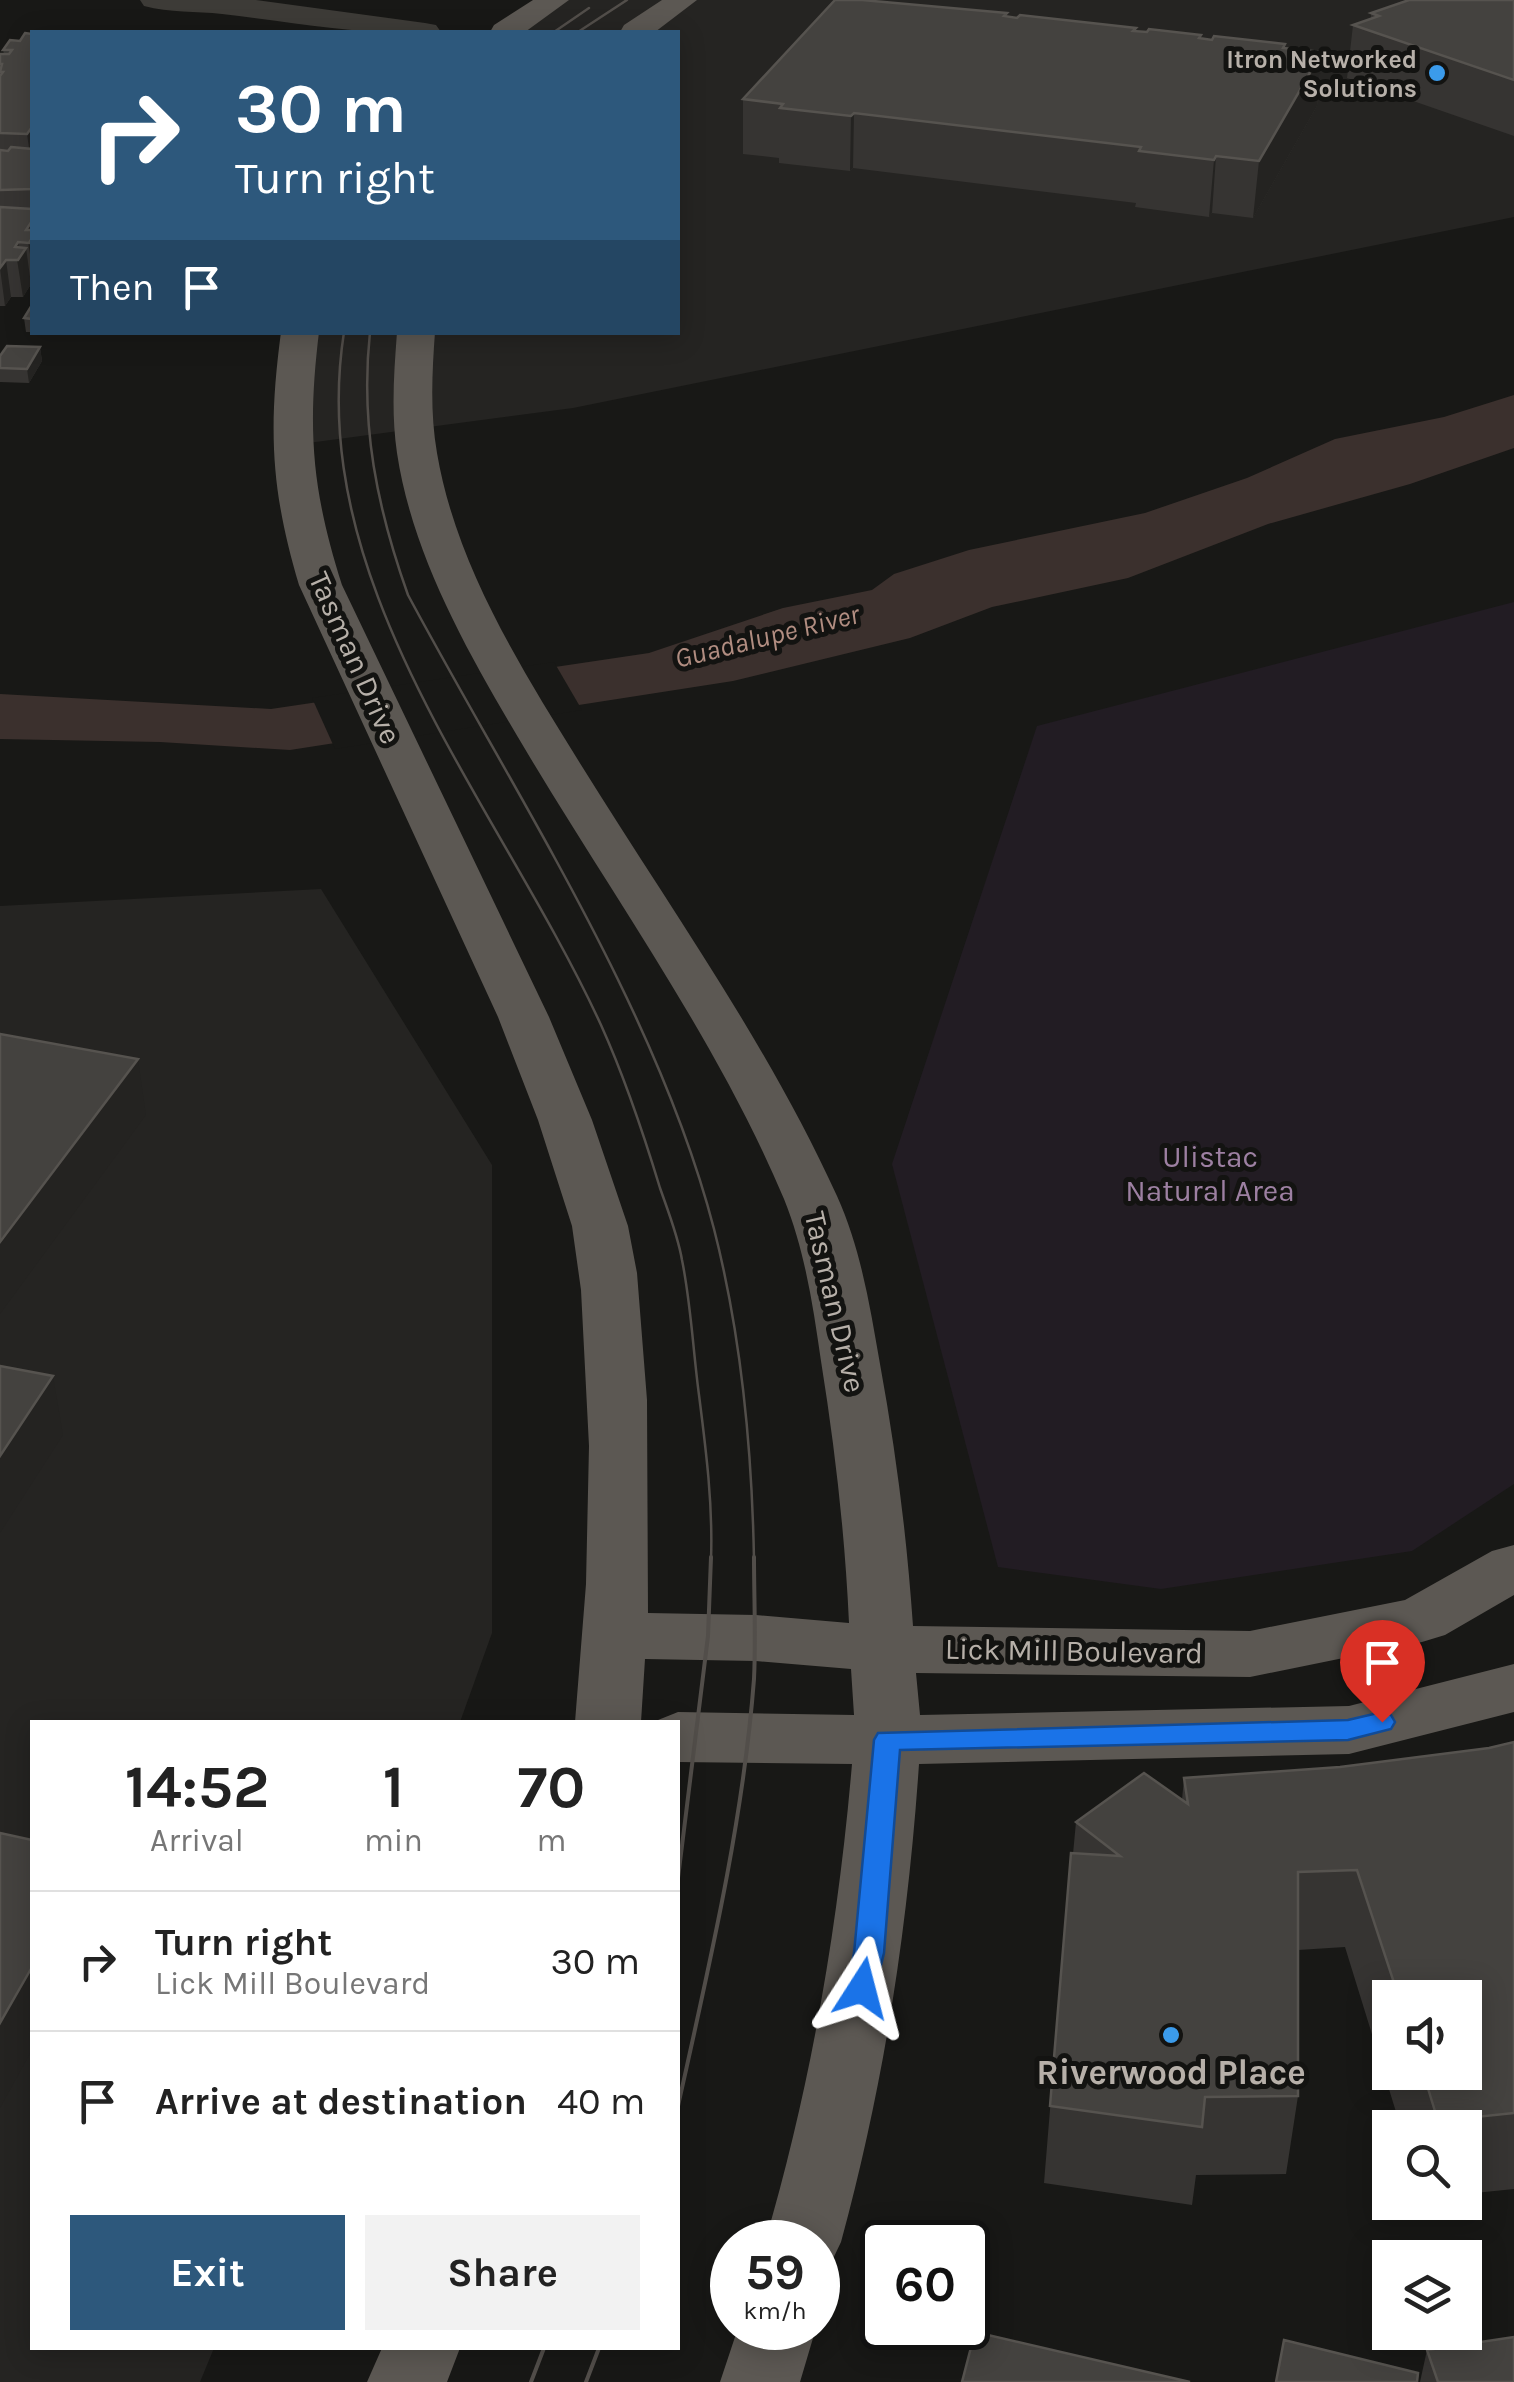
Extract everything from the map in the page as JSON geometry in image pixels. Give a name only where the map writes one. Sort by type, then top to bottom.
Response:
[{"type":"main road","points":[[508,30],[554,0]]},
{"type":"main road","points":[[638,30],[682,0]]},
{"type":"main road","name":"Tasman Drive","points":[[300,335],[291,418],[294,502],[327,606],[541,1052],[601,1232],[622,1456],[616,1635],[608,1720]]},
{"type":"main road","name":"Tasman Drive","points":[[416,335],[412,394],[416,441],[450,565],[468,611],[766,1104],[814,1205],[841,1306],[865,1444],[880,1564],[887,1740],[869,1953],[840,2113],[810,2220]]},
{"type":"main road","name":"Lick Mill Boulevard","points":[[616,1635],[756,1638],[882,1649],[1250,1654],[1422,1619],[1514,1566]]},
{"type":"main road","points":[[680,1737],[887,1740],[1348,1730],[1514,1688]]},
{"type":"main road","points":[[406,2382],[420,2350]]},
{"type":"main road","points":[[760,2382],[770,2350]]},
{"type":"street","points":[[154,0],[218,4],[409,30]]},
{"type":"shaded area","points":[[558,0],[1514,0],[1514,217],[573,408],[293,445],[306,335],[680,335],[680,30],[509,30]]},
{"type":"shaded area","points":[[321,889],[492,1165],[492,1633],[461,1720],[30,1720],[30,2350],[213,2350],[200,2382],[0,2382],[0,906]]},
{"type":"green space","name":"Ulistac Natural Area","points":[[1514,602],[1514,1484],[1412,1551],[1161,1589],[998,1567],[892,1164],[1037,726]]},
{"type":"water","name":"Guadalupe River","points":[[1514,395],[1514,448],[1410,484],[1268,524],[1128,578],[992,607],[910,638],[733,681],[290,750],[160,742],[0,739],[0,694],[271,709],[649,653],[783,608],[872,590],[894,574],[969,550],[1145,513],[1247,478],[1335,439],[1444,417]]},
{"type":"pier","points":[[554,662],[582,710],[335,749],[312,698]]},
{"type":"building","points":[[835,0],[1007,13],[1004,16],[1201,35],[1199,38],[1212,40],[1214,36],[1285,44],[1283,48],[1322,52],[1259,161],[1216,156],[1214,160],[1139,151],[1141,147],[780,108],[783,104],[743,99]]},
{"type":"building","points":[[1409,0],[1514,0],[1514,80],[1353,25],[1379,16],[1371,13]]},
{"type":"building","points":[[25,33],[30,34],[30,130],[27,134],[0,133],[0,54],[12,50],[3,50],[10,40],[20,41]]},
{"type":"building","points":[[11,147],[30,149],[30,189],[0,190],[0,150],[8,151]]},
{"type":"building","points":[[0,207],[30,209],[26,230],[30,230],[30,241],[18,242],[15,247],[26,248],[18,260],[6,260],[0,268]]},
{"type":"building","points":[[7,346],[40,347],[27,369],[0,368],[0,356]]},
{"type":"building","points":[[0,1034],[138,1059],[0,1242]]},
{"type":"building","points":[[0,1366],[53,1376],[0,1456]]},
{"type":"building","name":"Riverwood Place","points":[[1514,1742],[1514,2113],[1482,2116],[1482,2110],[1435,2110],[1429,2090],[1482,2090],[1482,1980],[1393,1980],[1357,1870],[1298,1872],[1298,2096],[1205,2097],[1202,2127],[1050,2106],[1071,1853],[1120,1856],[1076,1822],[1144,1773],[1188,1804],[1184,1778],[1340,1767]]},
{"type":"building","points":[[0,1833],[30,1840],[30,1970],[0,2023]]},
{"type":"building","points":[[990,2335],[1190,2382],[962,2382],[970,2350],[990,2350]]},
{"type":"building","points":[[1514,2337],[1514,2382],[1438,2382],[1427,2350],[1482,2350],[1482,2342]]},
{"type":"building","points":[[1284,2340],[1418,2373],[1417,2382],[1276,2382]]},
{"type":"tram line","points":[[581,30],[627,0]]},
{"type":"tram line","points":[[557,30],[589,8]]},
{"type":"tram line","points":[[344,335],[339,426],[353,517],[381,605],[420,692],[601,1025],[633,1105],[675,1233],[688,1293],[706,1457],[711,1557]]},
{"type":"tram line","points":[[370,335],[369,433],[380,498],[408,595],[580,904],[657,1065],[689,1147],[724,1270],[738,1352],[748,1435],[754,1560]]},
{"type":"tram line","points":[[680,1862],[708,1636],[711,1557]]},
{"type":"tram line","points":[[680,2097],[724,1894],[742,1787],[754,1679],[754,1557]]},
{"type":"tram line","points":[[531,2382],[543,2350]]},
{"type":"tram line","points":[[586,2382],[598,2350]]},
{"type":"place","name":"Itron Networked Solutions","points":[[1437,73]]},
{"type":"place","name":"Riverwood Place","points":[[1171,2035]]},
{"type":"route","points":[[862,1988],[869,1953],[887,1740],[1348,1730],[1382,1722]]}]
